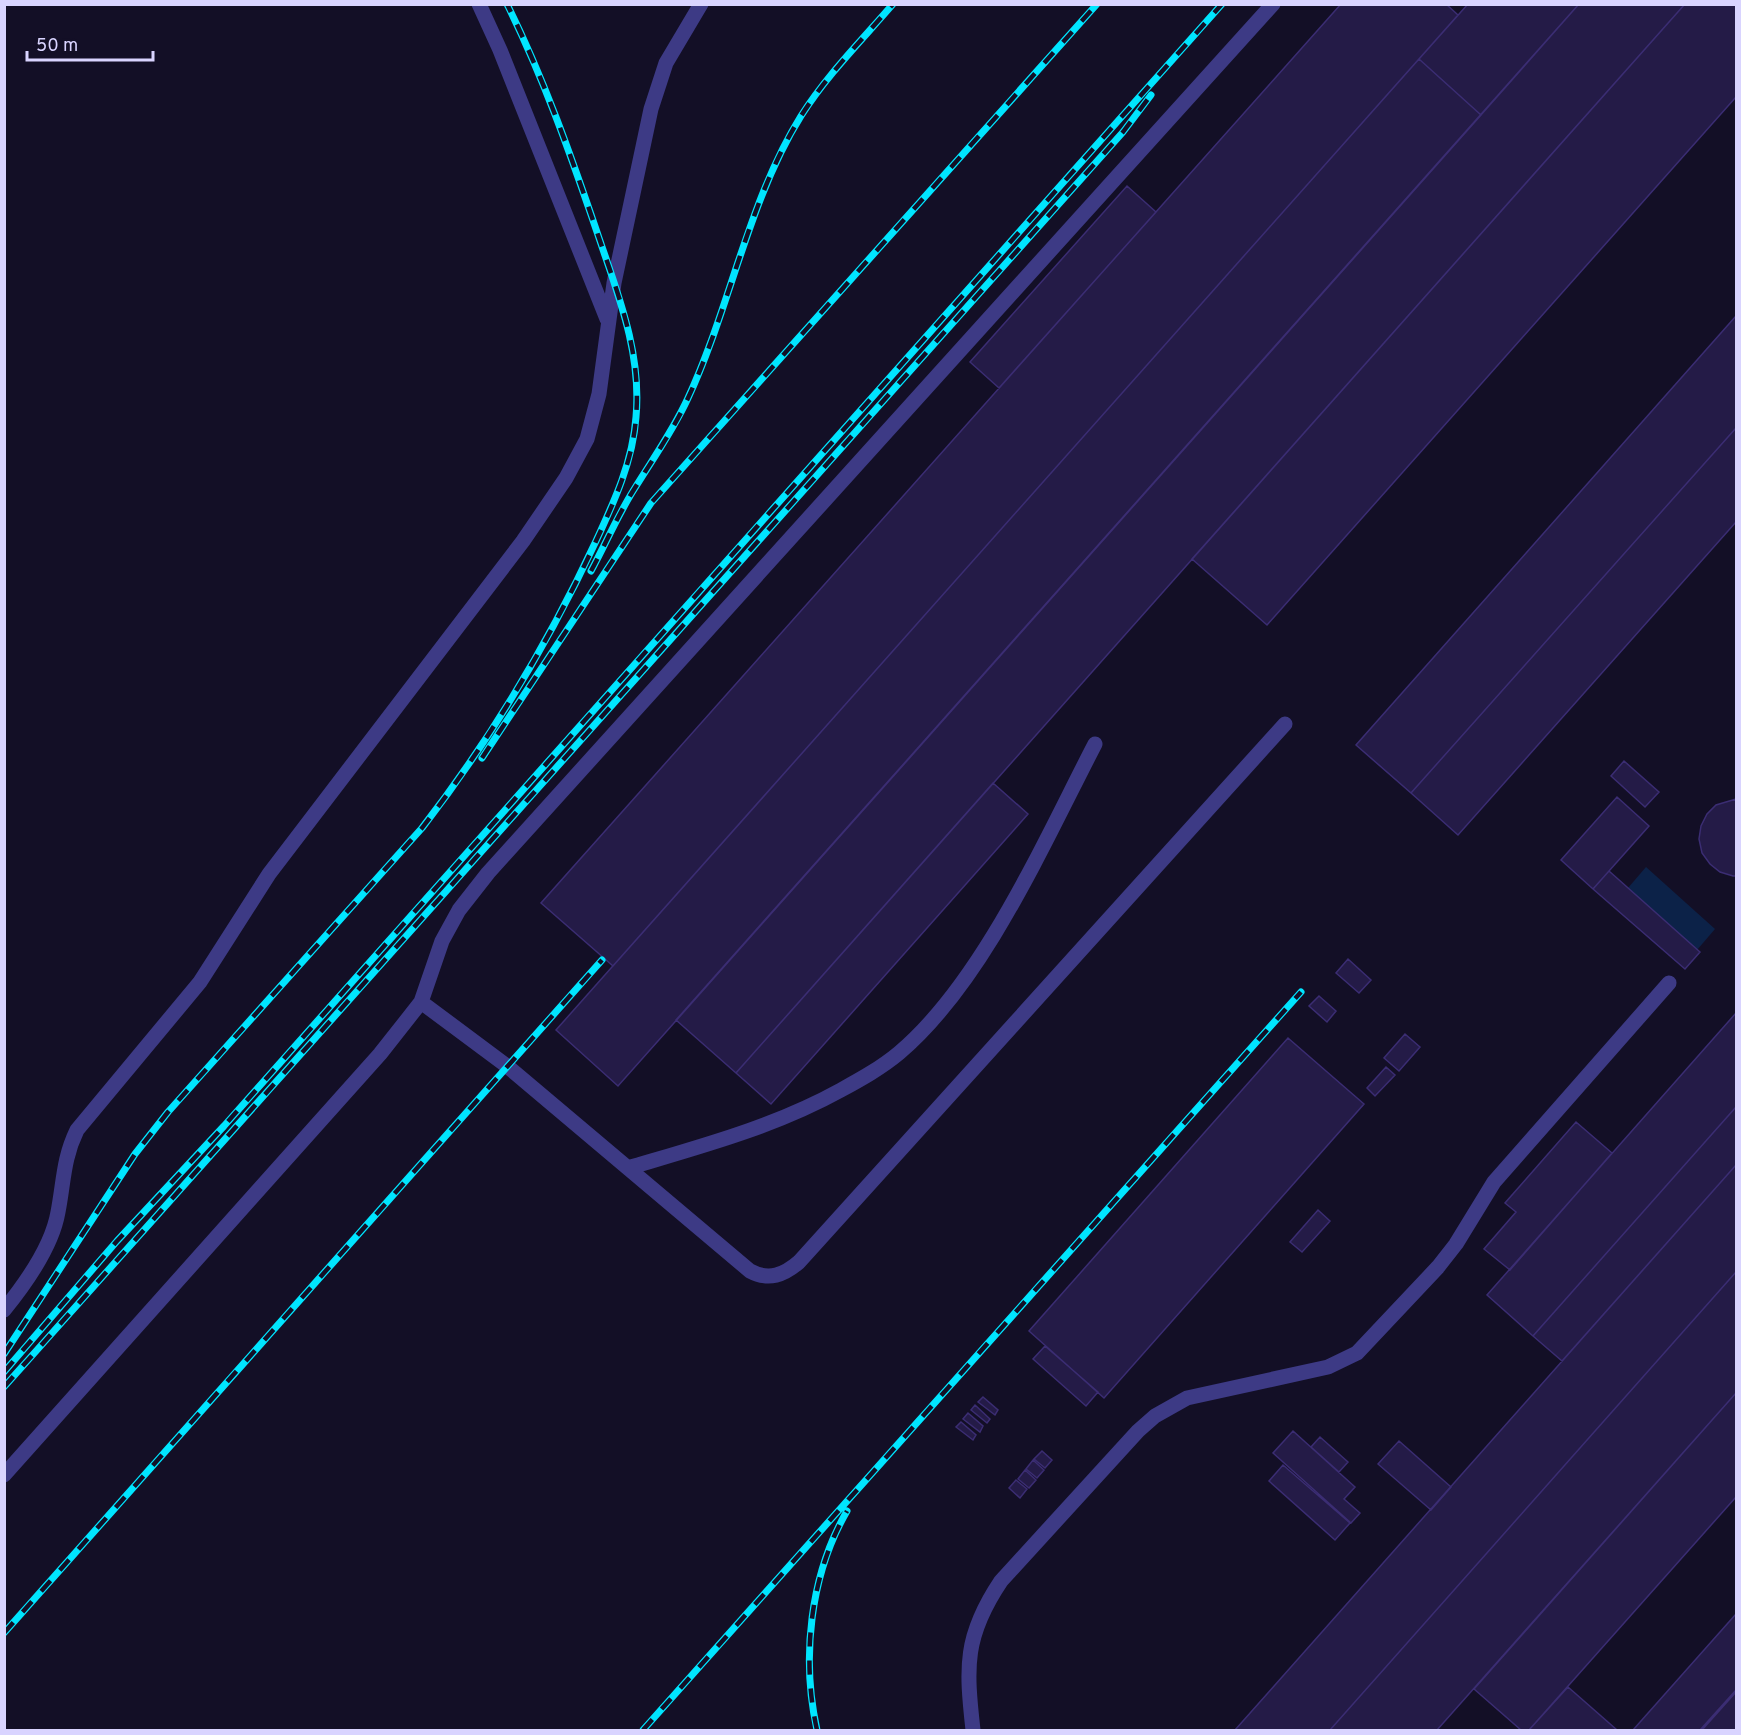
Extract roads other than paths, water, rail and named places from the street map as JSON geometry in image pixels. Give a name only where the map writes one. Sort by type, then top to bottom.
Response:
[{"type":"street","points":[[479,4],[500,50],[608,322]]},
{"type":"street","points":[[4,1310],[49,1238],[58,1213],[67,1151],[77,1130],[200,982],[269,874],[523,541],[566,478],[587,439],[599,394],[614,283],[651,109],[666,63],[701,4]]},
{"type":"street","points":[[4,1475],[380,1054],[421,1002],[442,941],[459,910],[489,873],[1273,4]]},
{"type":"street","points":[[421,1002],[507,1066],[750,1271],[759,1276],[768,1276],[789,1270],[1285,724]]},
{"type":"street","points":[[628,1168],[738,1136],[790,1116],[874,1072],[900,1053],[969,973],[1023,881],[1095,744]]},
{"type":"street","points":[[973,1731],[969,1657],[983,1607],[1001,1581],[1138,1431],[1155,1416],[1187,1398],[1328,1367],[1356,1353],[1438,1267],[1456,1244],[1494,1182],[1668,983]]},
{"type":"water","points":[[1646,867],[1715,929],[1697,950],[1628,888]]},
{"type":"railway","points":[[4,1354],[135,1154],[168,1112],[422,828],[447,795],[495,725],[559,616],[603,526],[622,481],[631,449],[636,417],[637,393],[632,346],[612,277],[566,145],[545,88],[507,4]]},
{"type":"railway","points":[[591,571],[627,501],[669,434],[688,398],[703,364],[753,219],[783,149],[801,116],[822,86],[893,4]]},
{"type":"railway","points":[[482,758],[651,503],[1097,4]]},
{"type":"railway","points":[[4,1372],[117,1241],[224,1126],[1222,4]]},
{"type":"railway","points":[[4,1387],[1123,132],[1151,95]]},
{"type":"railway","points":[[4,1633],[602,960]]},
{"type":"railway","points":[[643,1730],[1301,992]]},
{"type":"railway","points":[[817,1730],[810,1674],[812,1618],[824,1562],[847,1511]]}]
